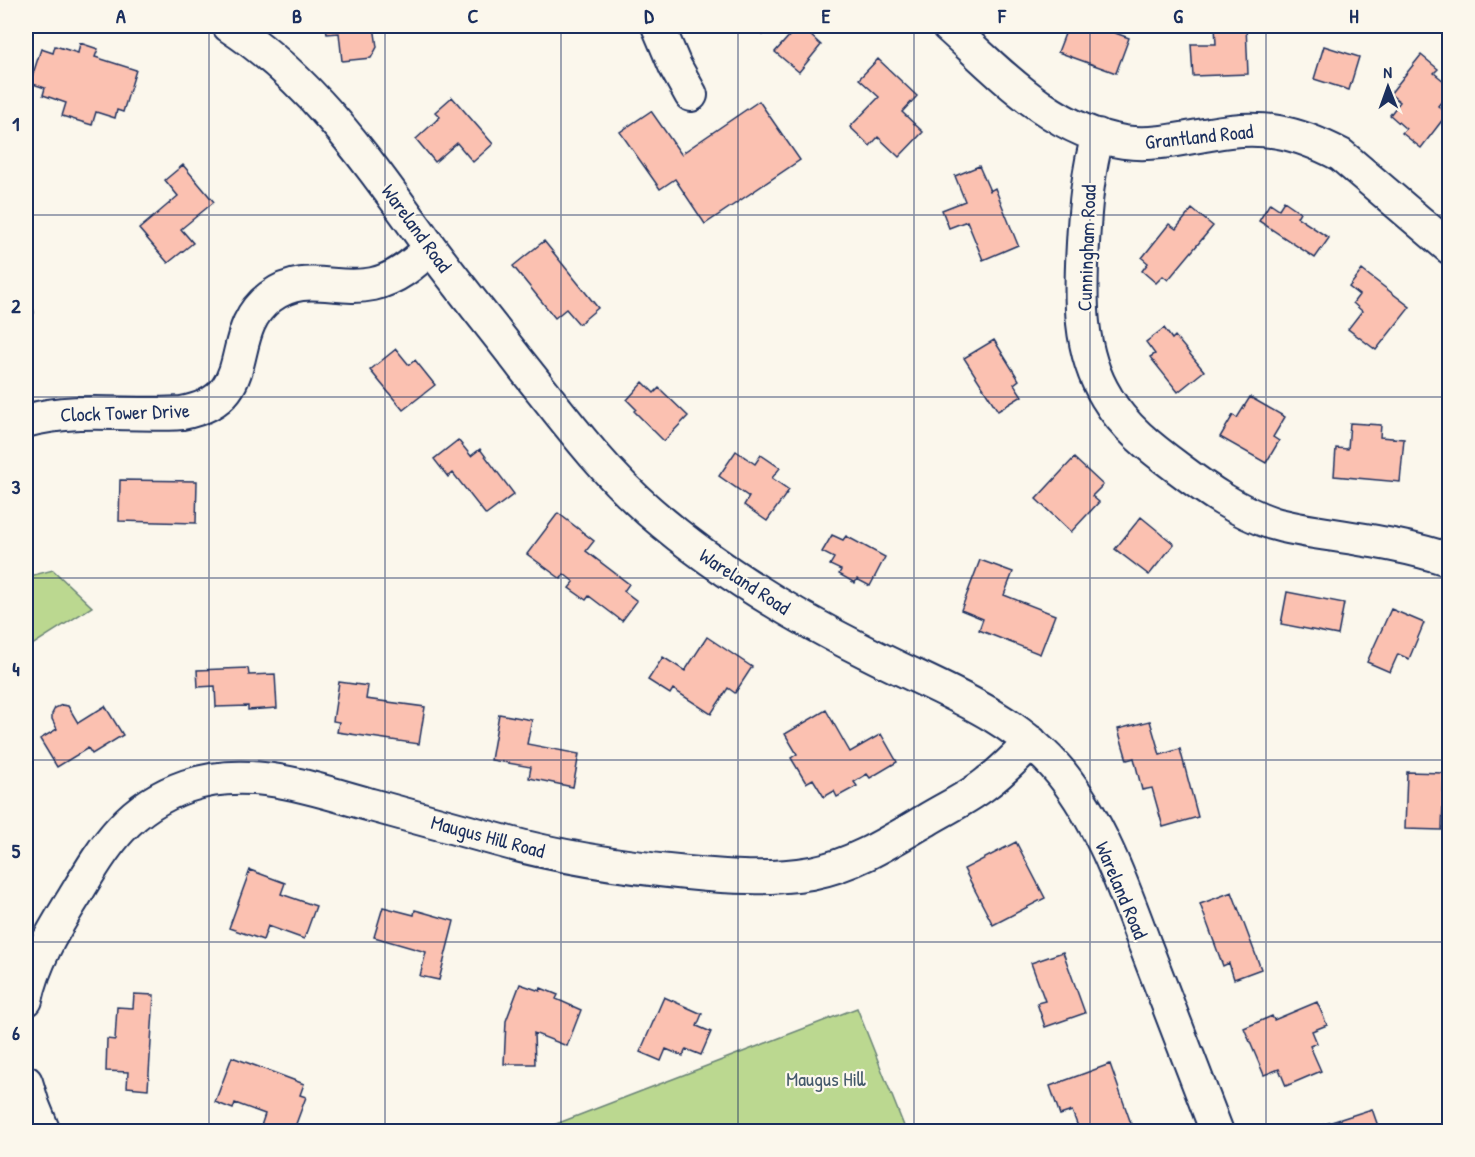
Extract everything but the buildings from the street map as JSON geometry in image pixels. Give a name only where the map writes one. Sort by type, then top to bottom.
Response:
[{"type":"street","name":"Wareland Road","points":[[229,26],[249,39],[286,70],[327,111],[361,151],[430,248],[586,446],[626,489],[667,526],[714,563],[778,603],[868,653],[978,706],[1014,728],[1054,766],[1076,793],[1104,845],[1129,903],[1216,1131]]},
{"type":"street","points":[[658,26],[675,66],[691,95]]},
{"type":"street","name":"Grantland Road","points":[[948,26],[1034,102],[1066,122],[1098,135],[1123,142],[1157,143],[1255,128],[1271,129],[1304,138],[1341,155],[1449,248]]},
{"type":"street","name":"Cunningham Road","points":[[1098,135],[1086,195],[1081,304],[1092,368],[1099,384],[1119,414],[1152,448],[1187,475],[1230,504],[1252,515],[1297,529],[1411,548],[1449,561]]},
{"type":"street","name":"Clock Tower Drive","points":[[26,422],[58,414],[103,412],[165,415],[198,410],[211,405],[222,397],[230,386],[249,323],[256,310],[276,292],[291,285],[307,282],[372,284],[402,272],[430,248]]},
{"type":"street","name":"Maugus Hill Road","points":[[26,1000],[45,946],[106,845],[133,815],[158,799],[187,786],[232,778],[280,780],[512,844],[567,856],[700,874],[734,877],[786,876],[830,869],[871,852],[974,792],[1005,768],[1031,742]]},
{"type":"street","points":[[26,1082],[44,1131]]},
{"type":"green space","points":[[53,570],[92,607],[26,649],[26,577]]},
{"type":"green space","name":"Maugus Hill","points":[[857,1008],[906,1131],[538,1131]]}]
